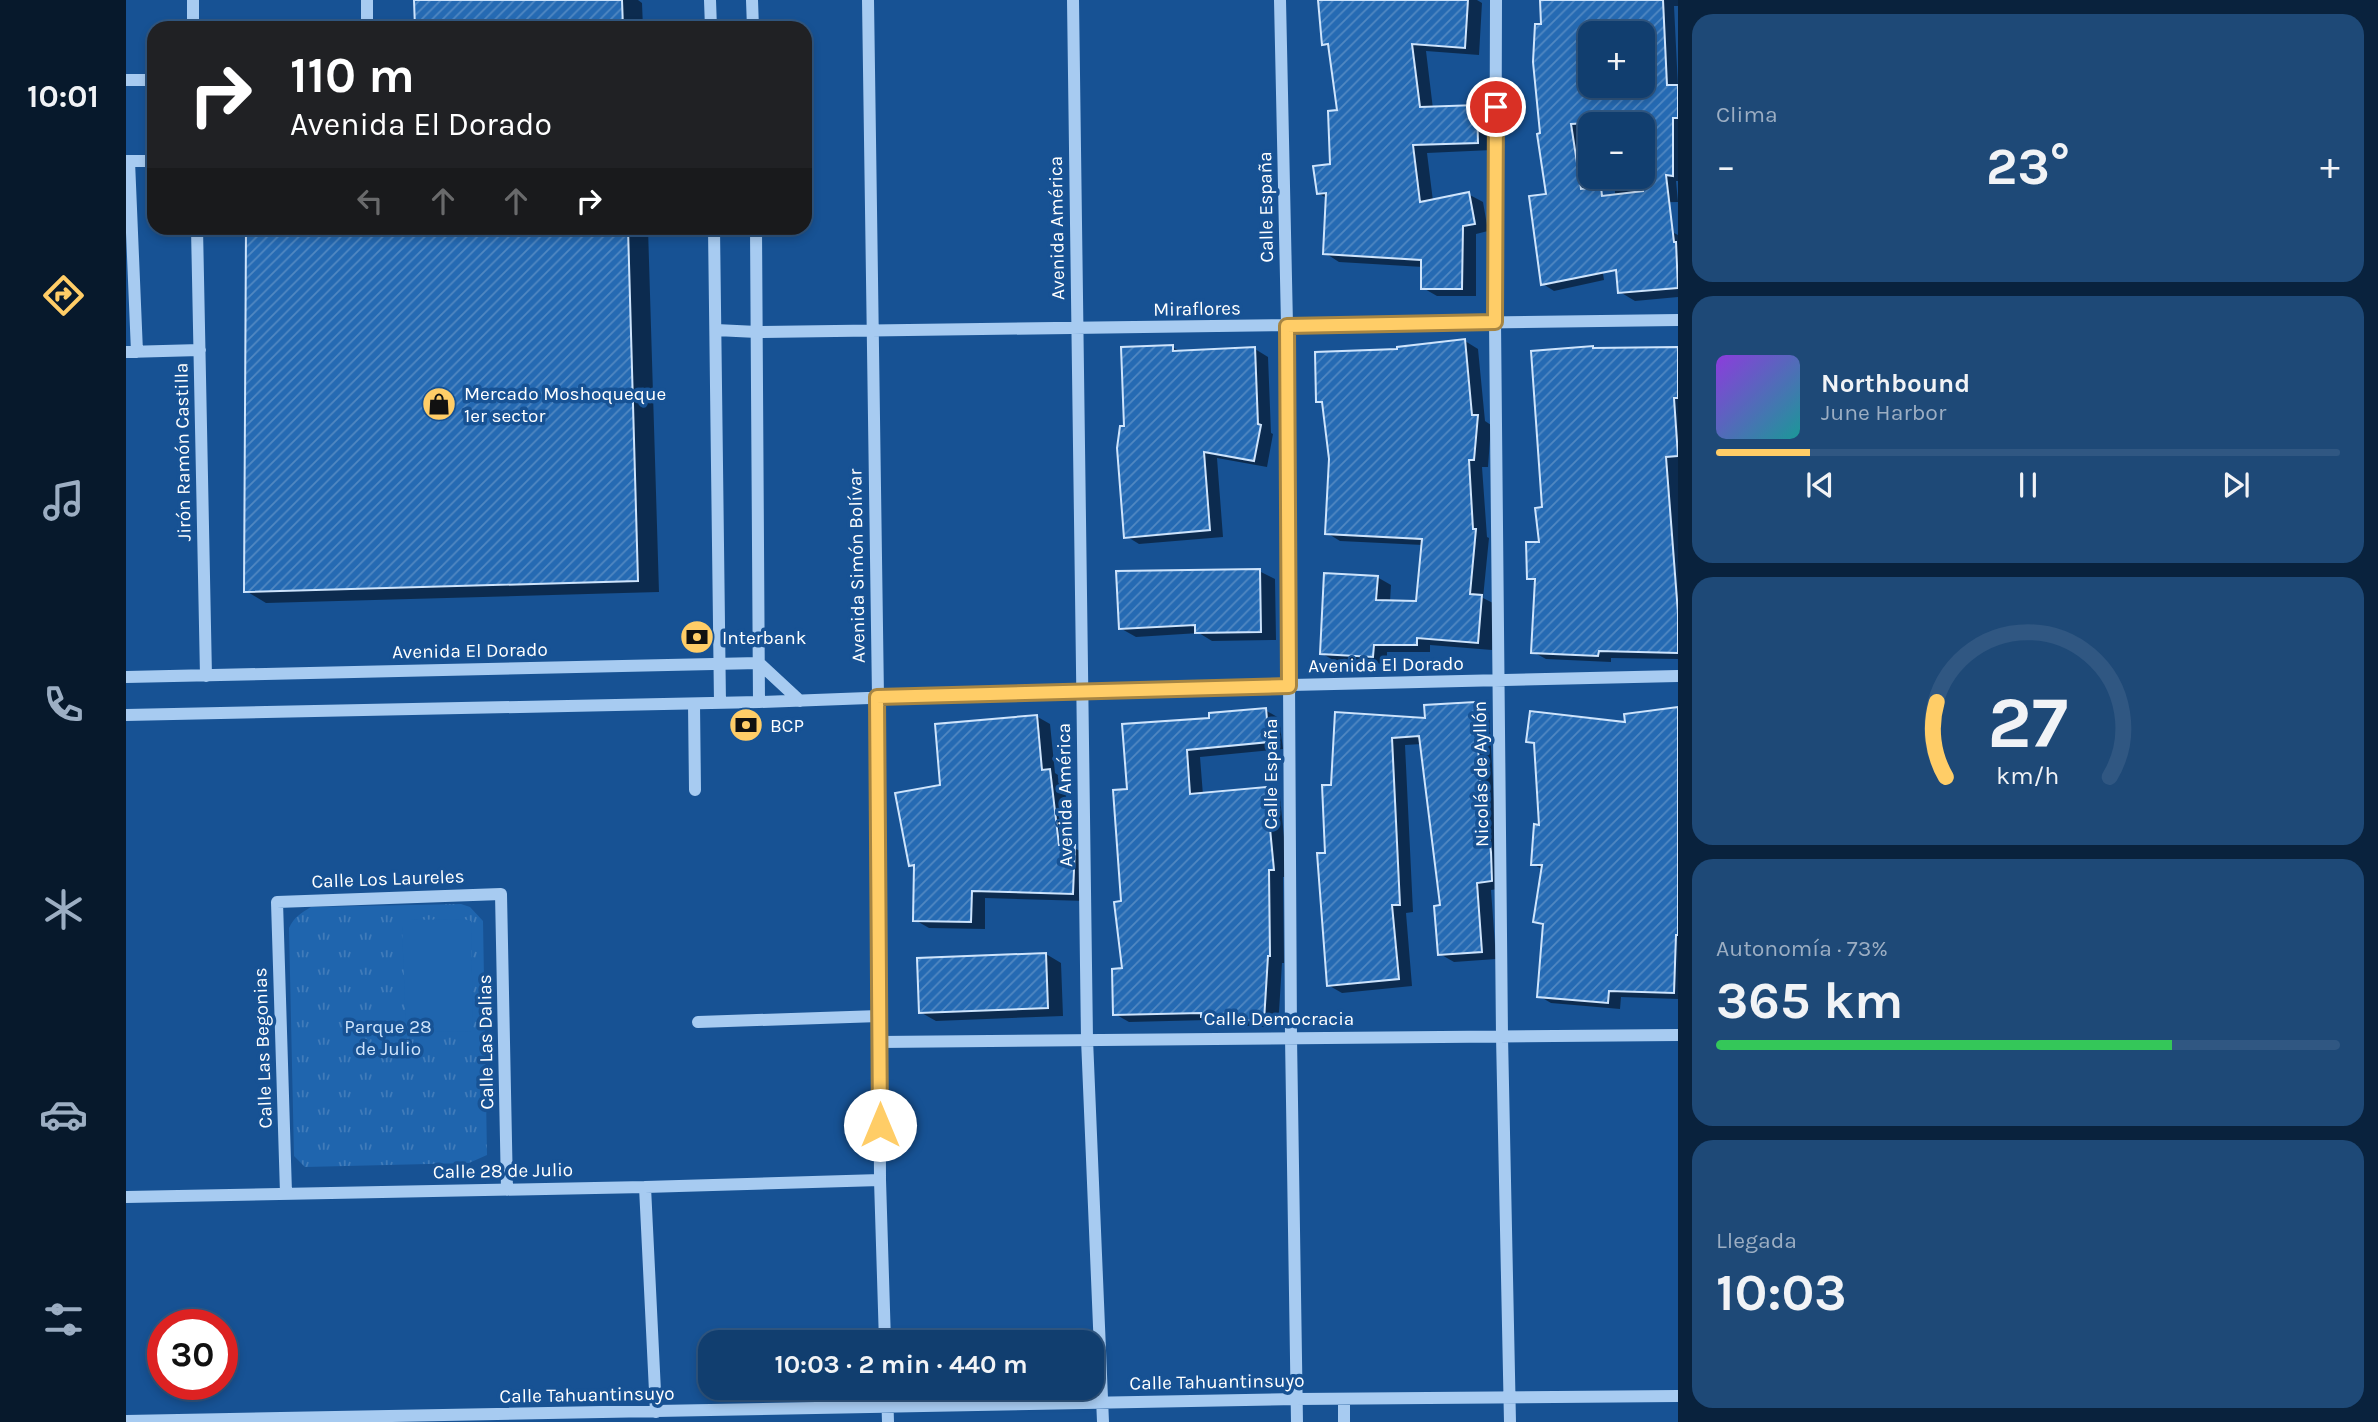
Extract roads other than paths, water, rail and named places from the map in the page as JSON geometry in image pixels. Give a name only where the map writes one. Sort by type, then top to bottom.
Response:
[{"type":"street","points":[[193,0],[193,21]]},
{"type":"street","points":[[367,0],[367,21]]},
{"type":"street","points":[[710,0],[711,21]]},
{"type":"street","points":[[752,0],[752,21]]},
{"type":"street","name":"Avenida Simón Bolívar","points":[[868,0],[880,1180],[886,1330]]},
{"type":"street","name":"Avenida América","points":[[1073,0],[1087,1039],[1103,1422]]},
{"type":"street","name":"Calle España","points":[[1280,0],[1287,326],[1291,1038],[1297,1422]]},
{"type":"street","name":"Nicolás de Ayllón","points":[[1496,0],[1498,681],[1510,1422]]},
{"type":"street","points":[[126,80],[147,80]]},
{"type":"street","points":[[147,161],[128,161],[132,352],[200,350]]},
{"type":"street","name":"Jirón Ramón Castilla","points":[[197,235],[206,676]]},
{"type":"street","points":[[714,235],[720,703]]},
{"type":"street","points":[[756,235],[759,702]]},
{"type":"street","name":"Miraflores","points":[[716,330],[757,332],[1678,320]]},
{"type":"street","points":[[759,663],[800,701]]},
{"type":"street","name":"Avenida El Dorado","points":[[126,677],[759,663]]},
{"type":"street","name":"Avenida El Dorado","points":[[126,715],[694,704],[1082,690],[1678,676]]},
{"type":"street","points":[[694,704],[695,790]]},
{"type":"street","name":"Calle Los Laureles","points":[[277,901],[501,894]]},
{"type":"street","name":"Calle Las Dalias","points":[[501,894],[507,1189]]},
{"type":"street","name":"Calle Las Begonias","points":[[277,901],[286,1193]]},
{"type":"street","points":[[698,1021],[879,1016]]},
{"type":"street","name":"Calle Democracia","points":[[879,1042],[1678,1035]]},
{"type":"street","name":"Calle 28 de Julio","points":[[126,1196],[880,1180]]},
{"type":"street","points":[[645,1187],[656,1412]]},
{"type":"street","name":"Calle Tahuantinsuyo","points":[[126,1421],[1297,1399],[1678,1396]]},
{"type":"street","points":[[888,1400],[888,1422]]},
{"type":"street","points":[[1344,1400],[1344,1422]]},
{"type":"place","name":"Mercado Moshoqueque 1er sector","points":[[439,404]]},
{"type":"place","name":"Interbank","points":[[697,637]]},
{"type":"place","name":"BCP","points":[[746,725]]},
{"type":"park label","name":"Parque 28 de Julio","points":[[388,1037]]}]
